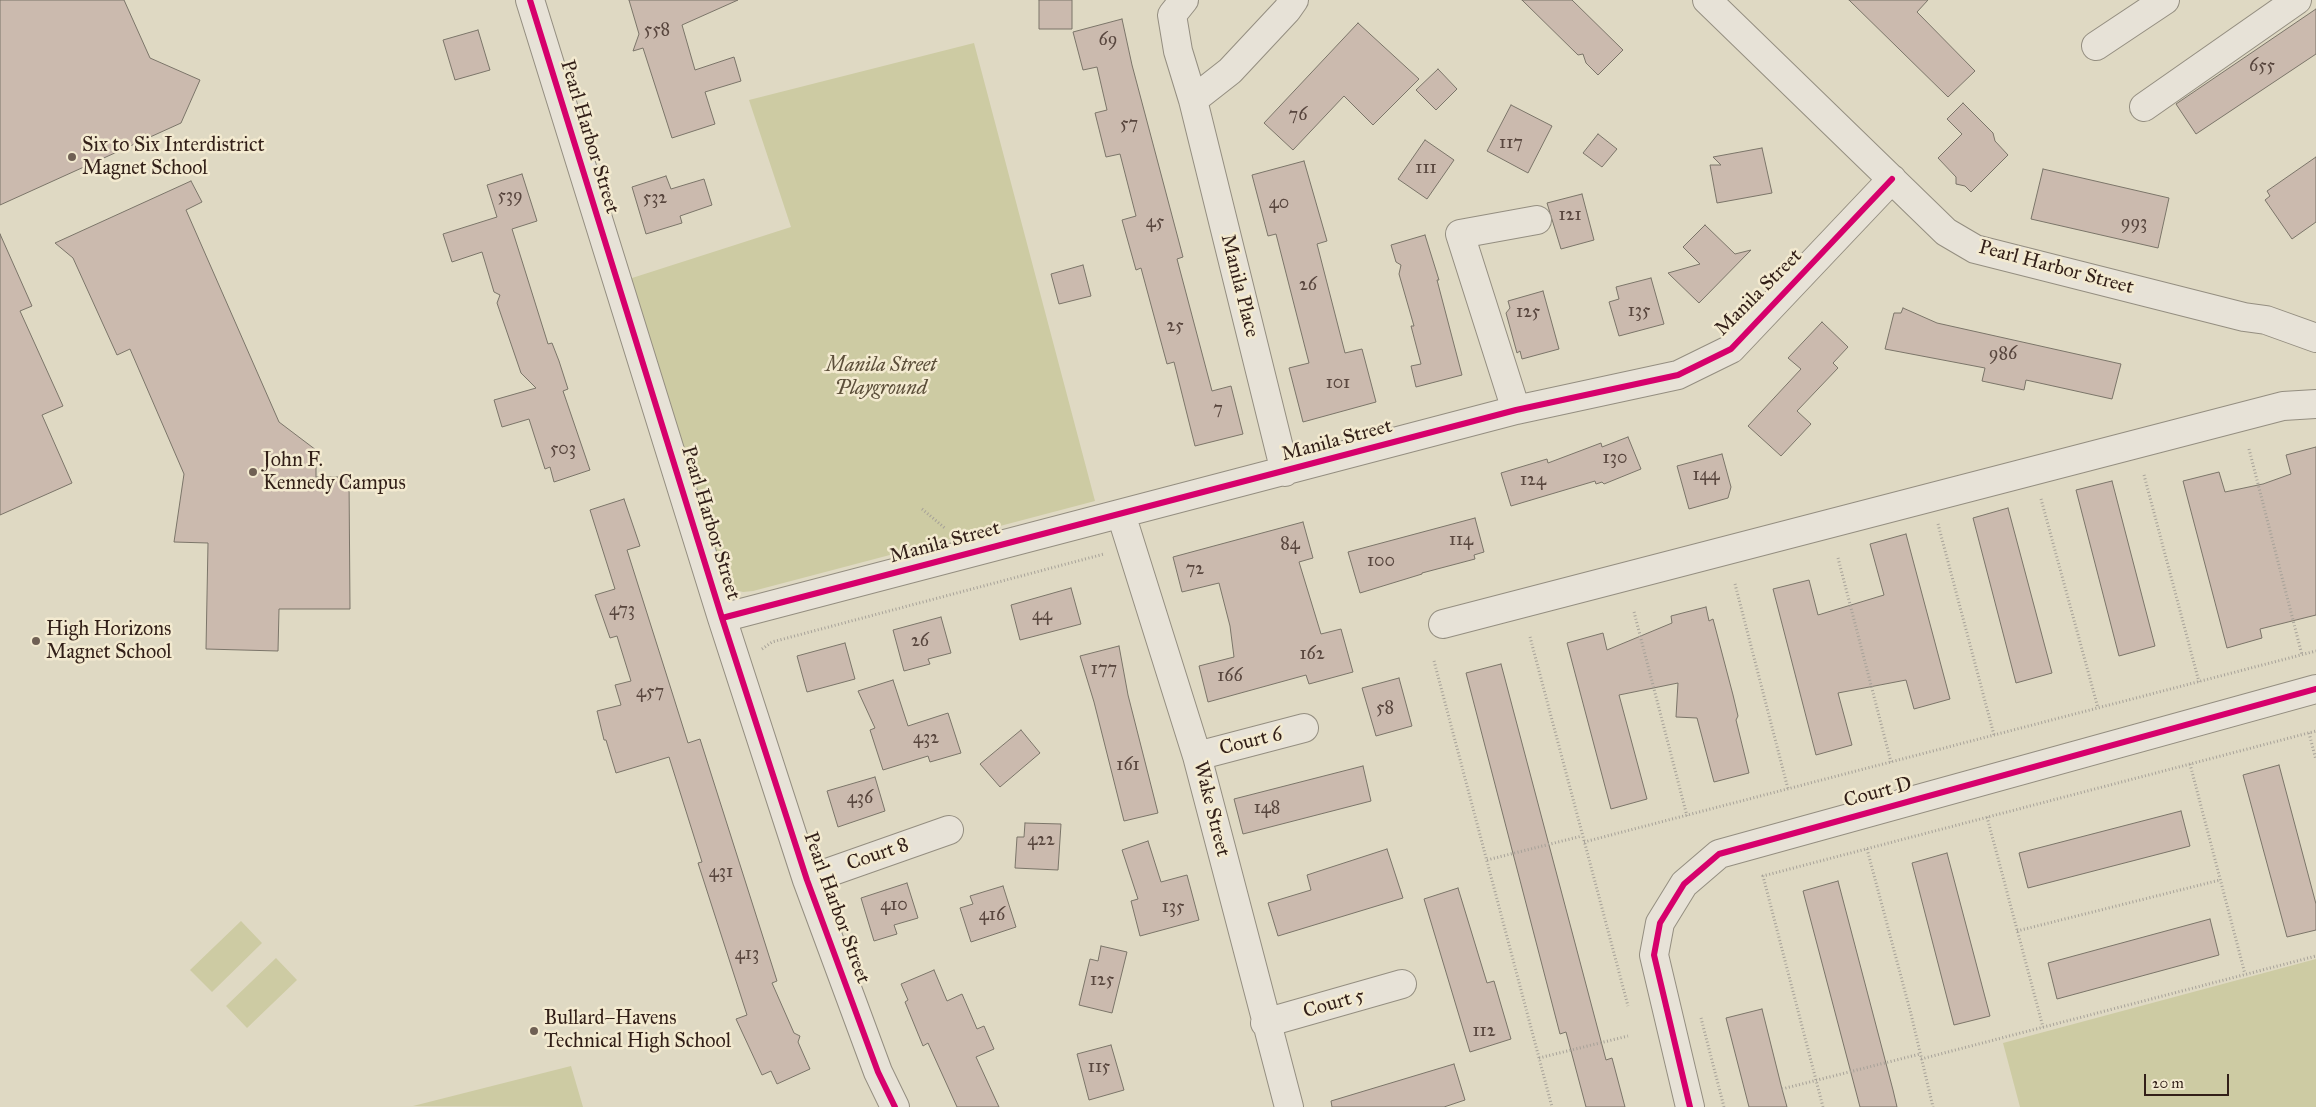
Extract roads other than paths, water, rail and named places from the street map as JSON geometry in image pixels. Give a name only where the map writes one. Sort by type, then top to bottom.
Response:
[{"type":"street","name":"Pearl Harbor Street","points":[[530,0],[734,615],[807,880],[878,1072],[895,1107]]},
{"type":"street","name":"Manila Place","points":[[1184,0],[1172,15],[1178,50],[1193,100],[1285,472]]},
{"type":"street","points":[[1193,100],[1230,70],[1288,10],[1294,0]]},
{"type":"street","name":"Pearl Harbor Street","points":[[1707,0],[1946,232],[1975,249],[2244,317],[2266,320],[2316,338]]},
{"type":"street","points":[[2096,46],[2165,0]]},
{"type":"street","points":[[2144,107],[2297,0]]},
{"type":"street","name":"Manila Street","points":[[734,615],[1516,410],[1678,375],[1731,349],[1892,179]]},
{"type":"street","points":[[1516,410],[1460,234],[1537,220]]},
{"type":"street","points":[[1443,624],[2283,406],[2316,404]]},
{"type":"street","name":"Wake Street","points":[[1121,514],[1197,756],[1289,1107]]},
{"type":"street","name":"Court D","points":[[1690,1107],[1654,955],[1660,923],[1684,884],[1719,854],[2316,689]]},
{"type":"street","name":"Court 6","points":[[1197,756],[1304,728]]},
{"type":"street","name":"Court 8","points":[[807,880],[949,830]]},
{"type":"street","name":"Court 5","points":[[1266,1023],[1402,984]]},
{"type":"place","name":"Six to Six Interdistrict Magnet School","points":[[72,157]]},
{"type":"place","name":"John F. Kennedy Campus","points":[[253,472]]},
{"type":"place","name":"High Horizons Magnet School","points":[[36,641]]},
{"type":"place","name":"Bullard–Havens Technical High School","points":[[534,1031]]},
{"type":"park label","name":"Manila Street Playground","points":[[881,378]]}]
